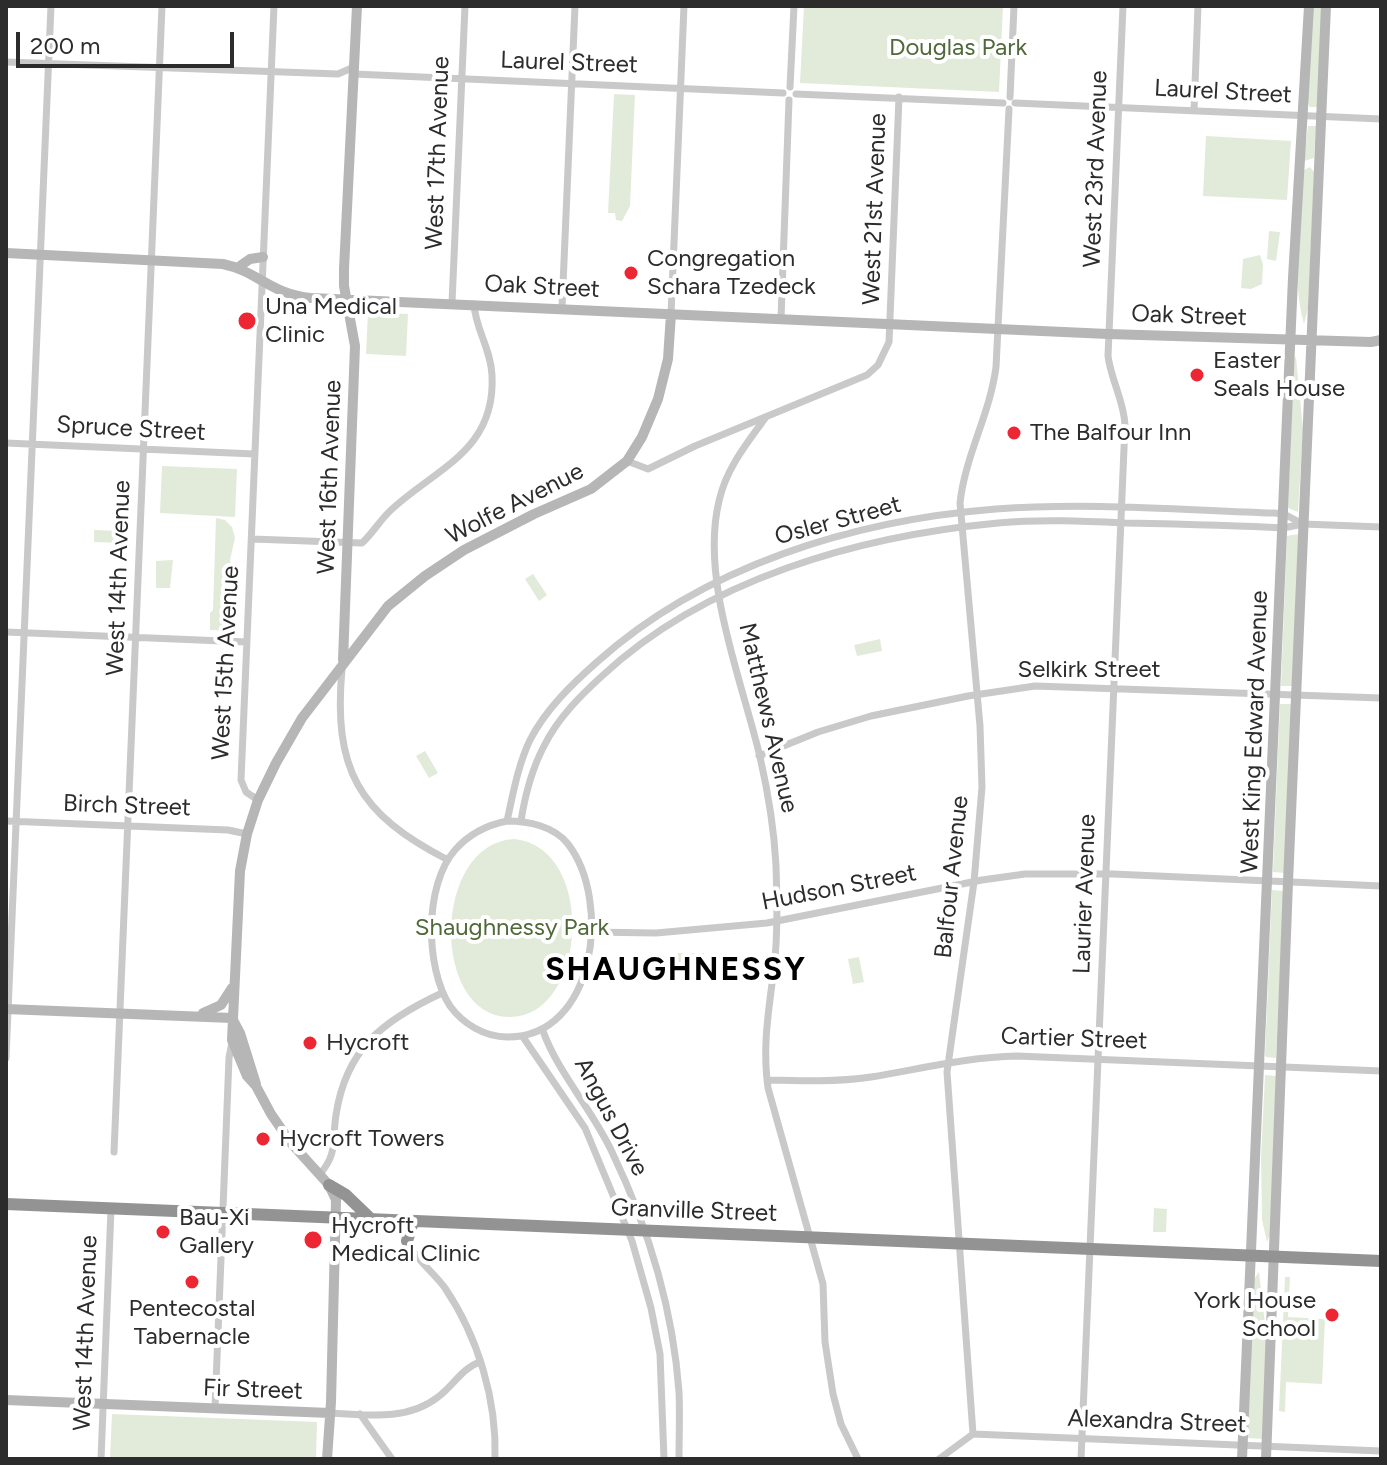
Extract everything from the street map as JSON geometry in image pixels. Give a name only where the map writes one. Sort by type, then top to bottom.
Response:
[{"type":"highway","points":[[329,1185],[346,1195],[372,1220]]},
{"type":"highway","name":"Granville Street","points":[[6,1204],[1381,1261]]},
{"type":"highway","points":[[407,1241],[408,1221]]},
{"type":"main road","name":"West 16th Avenue","points":[[342,662],[355,346],[344,269],[357,6]]},
{"type":"main road","name":"West King Edward Avenue","points":[[1242,1459],[1291,339],[1309,6]]},
{"type":"main road","name":"West King Edward Avenue","points":[[1266,1459],[1326,6]]},
{"type":"main road","points":[[1299,166],[1319,163]]},
{"type":"main road","name":"Oak Street","points":[[6,253],[216,263],[237,268],[292,296],[1108,334],[1378,343]]},
{"type":"main road","points":[[237,268],[250,259],[263,257]]},
{"type":"main road","points":[[627,461],[642,437],[658,399],[668,359],[671,314]]},
{"type":"main road","name":"Wolfe Avenue","points":[[258,800],[295,729],[342,662],[388,606],[446,561],[501,529],[591,489],[627,461]]},
{"type":"main road","points":[[256,1086],[247,1076],[232,1040],[238,898],[247,834],[258,800]]},
{"type":"main road","points":[[196,1015],[221,1005],[234,987]]},
{"type":"main road","points":[[7,1009],[196,1015],[233,1022]]},
{"type":"main road","points":[[182,1016],[197,1021],[233,1022]]},
{"type":"main road","points":[[233,1022],[256,1086],[280,1128],[329,1185],[336,1200],[327,1459]]},
{"type":"main road","name":"Fir Street","points":[[6,1400],[330,1413]]},
{"type":"street","points":[[6,1058],[51,6]]},
{"type":"street","name":"West 14th Avenue","points":[[114,1152],[162,6]]},
{"type":"street","name":"West 15th Avenue","points":[[258,800],[241,784],[274,6]]},
{"type":"street","name":"West 17th Avenue","points":[[452,303],[465,6]]},
{"type":"street","points":[[562,308],[575,6]]},
{"type":"street","points":[[671,314],[684,6]]},
{"type":"street","points":[[781,318],[794,6]]},
{"type":"street","name":"Balfour Avenue","points":[[973,1434],[952,1173],[948,1062],[974,882],[982,787],[977,694],[960,513],[965,472],[984,421],[994,381],[1014,6]]},
{"type":"street","name":"West 23rd Avenue","points":[[1108,334],[1123,6]]},
{"type":"street","points":[[1194,111],[1198,6]]},
{"type":"street","name":"Laurel Street","points":[[6,62],[338,74],[345,80],[354,74]]},
{"type":"street","name":"Laurel Street","points":[[338,74],[345,68],[354,74],[1381,119]]},
{"type":"street","name":"West 21st Avenue","points":[[890,323],[899,97]]},
{"type":"street","points":[[252,539],[365,541],[389,511],[460,457],[473,443],[487,414],[492,377],[474,304]]},
{"type":"street","points":[[627,461],[648,469],[695,446],[867,375],[875,369],[887,349],[890,323]]},
{"type":"street","name":"Laurier Avenue","points":[[1081,1459],[1122,508],[1124,416],[1110,370],[1108,334]]},
{"type":"street","name":"Matthews Avenue","points":[[766,417],[731,468],[719,501],[715,530],[718,581],[773,830],[776,921],[774,965],[765,1027],[767,1080],[823,1284],[825,1342],[833,1394],[841,1424],[858,1459]]},
{"type":"street","name":"Spruce Street","points":[[6,443],[254,454]]},
{"type":"street","name":"Osler Street","points":[[507,821],[517,775],[531,739],[552,707],[574,682],[647,621],[718,581],[788,553],[854,533],[960,513],[1040,507],[1284,514],[1303,524]]},
{"type":"street","name":"Osler Street","points":[[521,821],[531,778],[544,745],[562,717],[612,667],[655,633],[720,596],[793,565],[856,547],[961,527],[1040,520],[1283,528],[1303,524],[1381,527]]},
{"type":"street","points":[[6,632],[247,642]]},
{"type":"street","points":[[342,662],[342,730],[355,782],[365,799],[403,835],[448,860]]},
{"type":"street","name":"Selkirk Street","points":[[759,756],[818,732],[871,716],[977,694],[1035,686],[1381,698]]},
{"type":"street","name":"Birch Street","points":[[6,821],[231,830],[247,834]]},
{"type":"street","points":[[521,821],[556,833],[568,844],[581,870],[588,895],[591,932],[583,977],[570,1004],[556,1022],[543,1031],[523,1037],[502,1037],[468,1024],[453,1010],[442,993],[434,965],[431,936],[435,900],[448,860],[456,849],[490,824],[521,821]]},
{"type":"street","name":"Hudson Street","points":[[591,932],[668,933],[776,921],[1025,874],[1106,874],[1381,886]]},
{"type":"street","points":[[320,1174],[332,1157],[339,1099],[351,1066],[364,1044],[398,1016],[442,993]]},
{"type":"street","name":"Angus Drive","points":[[543,1031],[548,1046],[588,1106],[613,1152],[644,1231],[667,1306],[674,1350],[679,1393],[679,1459]]},
{"type":"street","name":"Angus Drive","points":[[523,1037],[585,1128],[628,1231],[647,1293],[660,1354],[664,1459]]},
{"type":"street","points":[[215,1408],[232,1040]]},
{"type":"street","name":"Cartier Street","points":[[767,1080],[816,1081],[869,1077],[948,1062],[1017,1056],[1381,1071]]},
{"type":"street","name":"West 14th Avenue","points":[[101,1459],[111,1209]]},
{"type":"street","points":[[407,1241],[463,1316],[480,1362],[493,1413],[495,1459]]},
{"type":"street","name":"Fir Street","points":[[330,1413],[386,1415],[413,1411],[436,1399],[466,1368],[480,1362]]},
{"type":"street","points":[[360,1414],[392,1459]]},
{"type":"street","points":[[939,1459],[973,1434]]},
{"type":"street","name":"Alexandra Street","points":[[973,1434],[1381,1451]]},
{"type":"green space","name":"Douglas Park","points":[[804,6],[1003,6],[999,92],[800,83]]},
{"type":"green space","points":[[1313,6],[1322,6],[1317,107],[1309,107],[1307,97]]},
{"type":"green space","points":[[614,94],[635,95],[630,206],[622,221],[616,220],[615,213],[608,213]]},
{"type":"green space","points":[[1308,126],[1316,126],[1314,158],[1304,161]]},
{"type":"green space","points":[[1206,136],[1291,141],[1287,200],[1203,196]]},
{"type":"green space","points":[[1310,167],[1314,172],[1308,309],[1304,324],[1298,287],[1298,248],[1304,170]]},
{"type":"green space","points":[[1269,231],[1280,232],[1276,261],[1267,259]]},
{"type":"green space","points":[[1260,255],[1262,284],[1251,289],[1241,288],[1243,259]]},
{"type":"green space","points":[[368,312],[408,314],[406,356],[366,354]]},
{"type":"green space","points":[[1296,357],[1303,429],[1298,512],[1288,508]]},
{"type":"green space","points":[[162,466],[237,469],[235,517],[160,513]]},
{"type":"green space","points":[[216,518],[225,520],[232,527],[235,538],[230,560],[235,573],[236,631],[210,630]]},
{"type":"green space","points":[[94,530],[120,531],[119,543],[94,542]]},
{"type":"green space","points":[[1299,534],[1292,686],[1281,686],[1287,536]]},
{"type":"green space","points":[[173,560],[170,588],[156,588],[156,561]]},
{"type":"green space","points":[[533,574],[547,595],[539,601],[525,579]]},
{"type":"green space","points":[[880,639],[882,651],[857,656],[854,645]]},
{"type":"green space","points":[[1280,704],[1292,704],[1284,873],[1273,872]]},
{"type":"green space","points":[[425,751],[438,773],[429,778],[416,756]]},
{"type":"green space","name":"Shaughnessy Park","points":[[514,839],[541,849],[560,870],[570,899],[572,932],[567,964],[554,991],[535,1010],[509,1017],[483,1009],[465,989],[454,961],[451,929],[456,897],[468,868],[487,848]]},
{"type":"green space","points":[[1272,890],[1284,891],[1276,1058],[1265,1055]]},
{"type":"green space","points":[[678,953],[704,953],[704,966],[678,965]]},
{"type":"green space","points":[[859,957],[864,982],[853,984],[848,959]]},
{"type":"green space","points":[[1265,1075],[1276,1076],[1270,1235],[1267,1242],[1262,1220],[1261,1158]]},
{"type":"green space","points":[[1154,1208],[1167,1209],[1166,1232],[1153,1232]]},
{"type":"green space","points":[[1259,1272],[1267,1341],[1263,1439],[1247,1438],[1254,1279]]},
{"type":"green space","points":[[1285,1277],[1290,1277],[1288,1317],[1325,1319],[1322,1384],[1286,1382],[1285,1412],[1279,1411]]},
{"type":"green space","points":[[112,1414],[317,1422],[316,1459],[110,1459]]},
{"type":"place","name":"Congregation Schara Tzedeck","points":[[631,273]]},
{"type":"place","name":"Una Medical Clinic","points":[[247,321]]},
{"type":"place","name":"Easter Seals House","points":[[1197,375]]},
{"type":"place","name":"The Balfour Inn","points":[[1014,433]]},
{"type":"place","name":"Hycroft","points":[[310,1043]]},
{"type":"place","name":"Hycroft Towers","points":[[263,1139]]},
{"type":"place","name":"Bau-Xi Gallery","points":[[163,1232]]},
{"type":"place","name":"Hycroft Medical Clinic","points":[[313,1240]]},
{"type":"place","name":"Pentecostal Tabernacle","points":[[192,1282]]},
{"type":"place","name":"York House School","points":[[1332,1315]]},
{"type":"district","name":"SHAUGHNESSY","points":[[676,971]]}]
